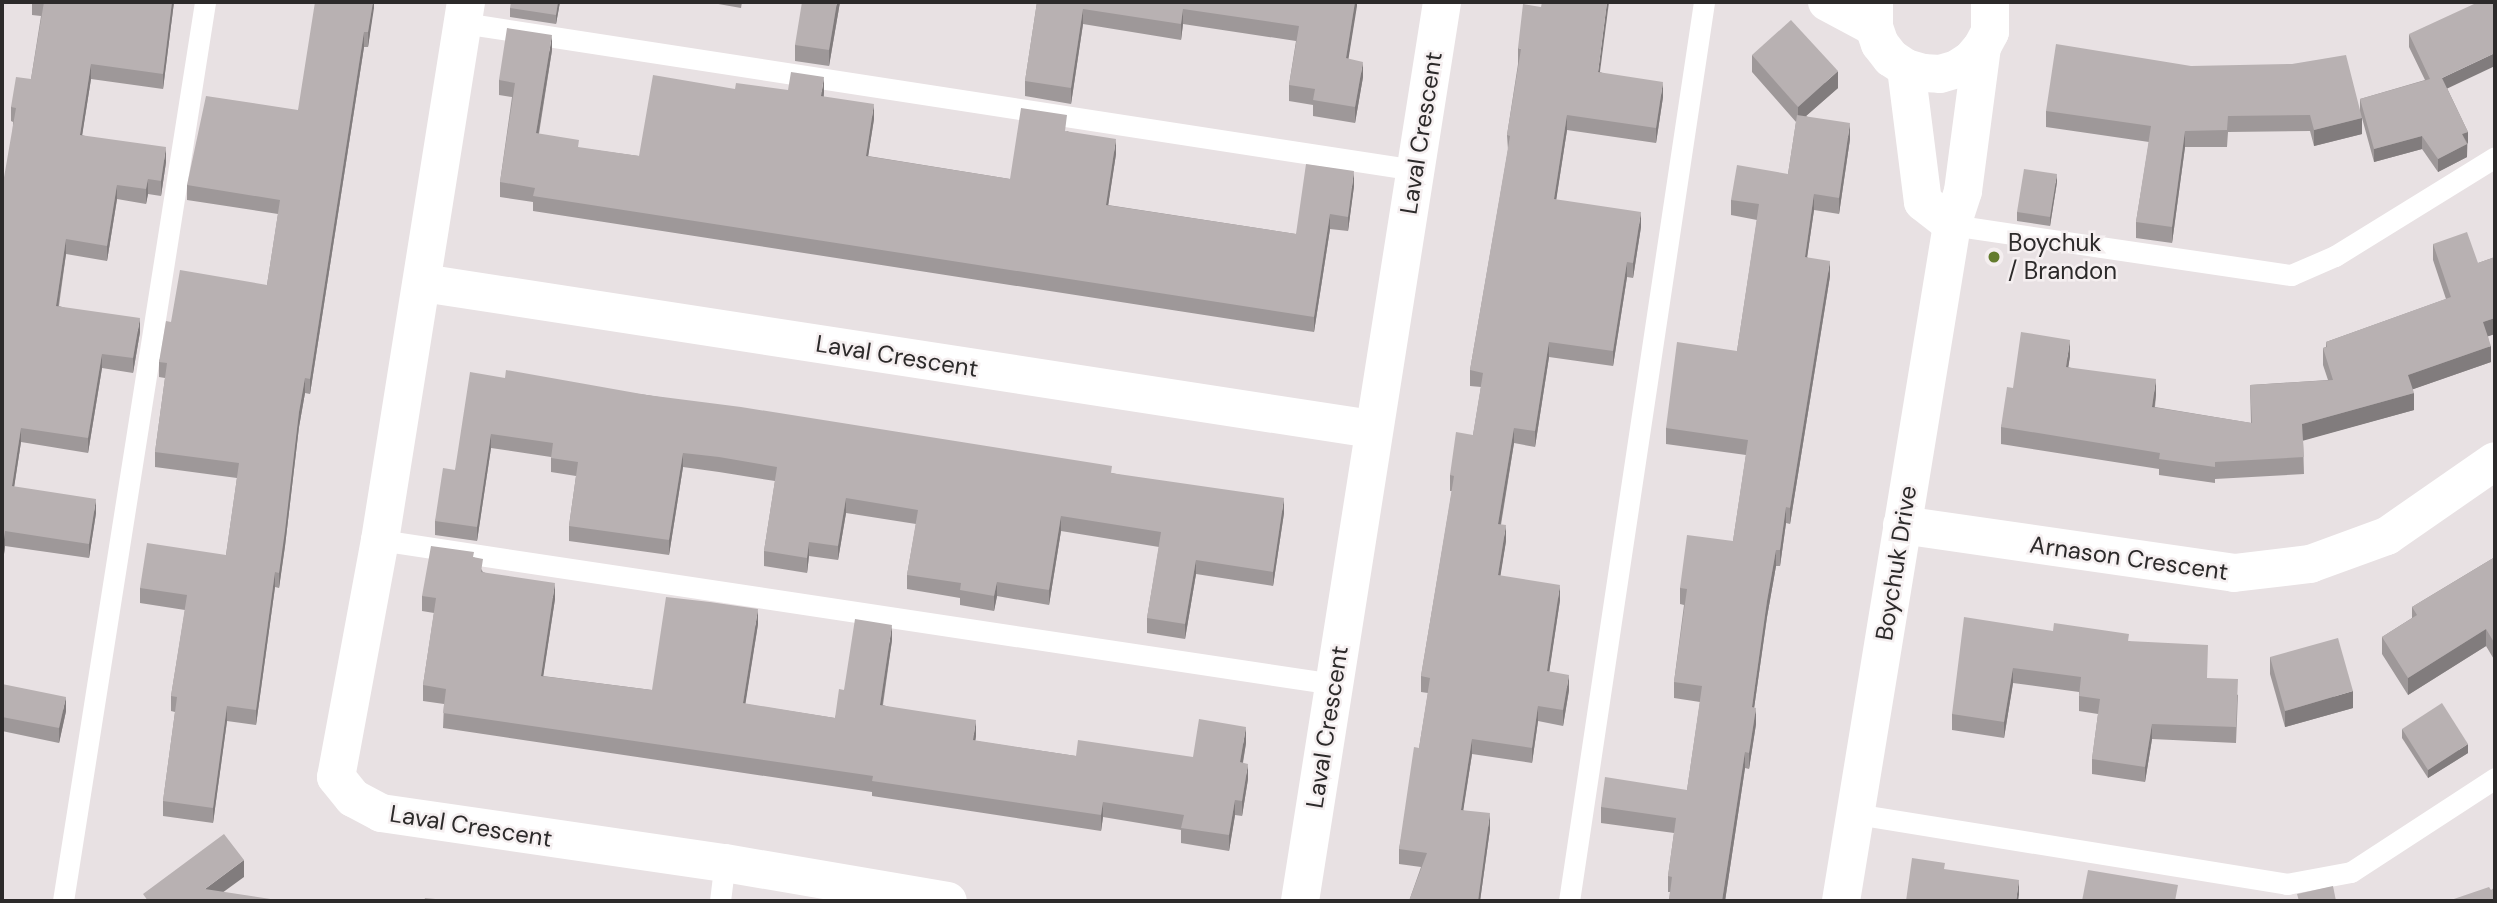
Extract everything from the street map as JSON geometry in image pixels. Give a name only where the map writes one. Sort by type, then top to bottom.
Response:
[{"type":"street","name":"Laval Crescent","points":[[1300,901],[1441,2]]},
{"type":"street","points":[[1827,2],[1874,15],[1891,58],[1906,68],[1931,74],[1956,69],[1971,60],[1994,16]]},
{"type":"street","name":"Laval Crescent","points":[[464,12],[380,540],[336,777],[353,798],[381,813],[725,863],[948,901]]},
{"type":"street","name":"Boychuk Drive","points":[[1842,901],[1951,225],[1963,191],[1994,16]]},
{"type":"street","points":[[1906,68],[1923,202],[1951,225]]},
{"type":"street","name":"Laval Crescent","points":[[423,283],[1372,429]]},
{"type":"street","name":"Arnason Crescent","points":[[1902,525],[2234,573],[2310,564],[2387,536],[2495,461]]},
{"type":"lane","points":[[62,901],[205,2]]},
{"type":"lane","points":[[1569,901],[1704,2]]},
{"type":"lane","points":[[464,12],[1415,170]]},
{"type":"lane","points":[[1951,225],[2291,275],[2335,256],[2495,157]]},
{"type":"lane","points":[[380,540],[1333,684]]},
{"type":"lane","points":[[1856,814],[2287,884],[2351,872],[2495,778]]},
{"type":"lane","points":[[720,901],[725,863]]},
{"type":"building","points":[[44,2],[172,2],[163,74],[91,64],[80,135],[166,147],[161,181],[148,179],[146,189],[117,185],[107,246],[66,239],[56,306],[140,318],[133,358],[102,354],[88,438],[21,428],[12,486],[96,499],[89,544],[5,531],[2,556],[2,189],[16,108],[11,107],[16,77],[31,79]]},
{"type":"building","points":[[315,2],[373,2],[368,32],[364,32],[310,379],[305,378],[299,412],[279,573],[275,572],[256,710],[227,706],[213,808],[163,801],[177,697],[171,696],[187,595],[140,588],[147,543],[226,555],[239,463],[155,452],[167,363],[159,362],[166,321],[171,322],[180,270],[267,285],[280,200],[187,185],[206,96],[298,110]]},
{"type":"building","points":[[511,2],[558,2],[556,15],[510,8]]},
{"type":"building","points":[[802,2],[837,2],[829,50],[795,45]]},
{"type":"building","points":[[1037,2],[1355,2],[1346,58],[1363,62],[1355,107],[1313,100],[1315,89],[1289,85],[1299,26],[1183,9],[1181,24],[1083,9],[1071,88],[1025,81]]},
{"type":"building","points":[[1542,2],[1607,2],[1598,72],[1663,82],[1656,128],[1567,115],[1554,199],[1641,212],[1633,263],[1627,262],[1613,351],[1549,342],[1535,431],[1514,428],[1498,524],[1506,525],[1498,575],[1560,585],[1547,671],[1569,675],[1563,710],[1538,706],[1532,748],[1472,739],[1461,810],[1490,813],[1478,901],[1409,901],[1427,853],[1399,849],[1414,747],[1419,748],[1430,678],[1421,676],[1454,476],[1450,475],[1456,432],[1473,435],[1483,373],[1470,370],[1510,136],[1507,135],[1521,49],[1518,48],[1523,4],[1541,7]]},
{"type":"building","points":[[2476,2],[2495,2],[2495,53],[2442,78],[2468,132],[2462,134],[2467,144],[2438,159],[2422,136],[2374,149],[2360,99],[2430,79],[2409,34]]},
{"type":"building","points":[[1791,20],[1838,71],[1798,107],[1752,55]]},
{"type":"building","points":[[507,28],[552,35],[536,133],[579,140],[578,147],[639,156],[653,75],[735,89],[736,83],[788,90],[791,72],[824,77],[821,96],[874,104],[866,156],[1010,179],[1021,108],[1067,115],[1065,131],[1116,139],[1106,205],[1296,234],[1306,164],[1354,171],[1348,217],[1330,214],[1314,317],[533,196],[535,188],[500,182],[515,83],[499,80]]},
{"type":"building","points":[[2056,44],[2191,66],[2292,64],[2346,55],[2362,118],[2314,130],[2310,115],[2228,116],[2227,130],[2185,131],[2172,227],[2136,222],[2151,126],[2046,111]]},
{"type":"building","points":[[1797,115],[1850,123],[1839,198],[1814,194],[1805,257],[1830,261],[1790,508],[1786,507],[1780,550],[1776,550],[1767,601],[1752,707],[1756,708],[1749,753],[1745,752],[1722,901],[1669,901],[1672,877],[1668,876],[1676,818],[1601,807],[1605,777],[1687,790],[1702,686],[1674,682],[1687,589],[1680,588],[1687,535],[1733,541],[1748,440],[1666,428],[1677,342],[1737,351],[1759,204],[1731,200],[1737,165],[1788,174]]},
{"type":"building","points":[[2024,169],[2057,174],[2050,217],[2017,212]]},
{"type":"building","points":[[2467,232],[2478,263],[2495,257],[2495,318],[2483,322],[2491,346],[2408,375],[2414,393],[2302,424],[2304,457],[2215,462],[2215,467],[2159,459],[2160,453],[2001,427],[2007,387],[2013,388],[2021,332],[2070,340],[2066,367],[2156,379],[2152,407],[2252,423],[2250,385],[2333,380],[2323,348],[2327,347],[2326,342],[2451,297],[2433,244]]},
{"type":"building","points":[[506,370],[647,395],[741,407],[1112,466],[1111,473],[1284,498],[1273,572],[1196,560],[1185,624],[1147,618],[1161,532],[1061,516],[1049,590],[997,582],[994,596],[960,590],[961,583],[907,575],[918,510],[846,498],[838,546],[809,542],[807,558],[764,551],[777,467],[683,453],[669,540],[569,526],[578,462],[551,458],[553,443],[491,434],[477,527],[435,521],[443,468],[455,470],[470,372],[505,378]]},
{"type":"building","points":[[431,546],[474,552],[473,557],[483,559],[481,572],[555,583],[541,676],[652,690],[666,597],[710,602],[758,609],[743,703],[835,718],[839,689],[844,690],[855,619],[892,625],[880,705],[976,720],[973,740],[1076,756],[1078,740],[1193,757],[1199,719],[1246,727],[1240,762],[1248,764],[1242,801],[1235,800],[1229,835],[1181,828],[1184,815],[1103,802],[1101,815],[872,781],[873,776],[443,713],[446,689],[423,685],[436,598],[422,596]]},
{"type":"building","points":[[2495,557],[2495,644],[2486,629],[2408,678],[2382,637],[2417,615],[2412,607]]},
{"type":"building","points":[[1964,617],[2053,631],[2054,623],[2129,634],[2128,641],[2208,645],[2207,678],[2238,679],[2236,727],[2152,724],[2145,767],[2092,759],[2100,699],[2079,696],[2081,677],[2013,668],[2004,722],[1952,714]]},
{"type":"building","points":[[2338,638],[2353,691],[2285,711],[2270,657]]},
{"type":"building","points":[[2,684],[66,697],[59,728],[2,717]]},
{"type":"building","points":[[2442,703],[2468,744],[2428,770],[2402,729]]},
{"type":"building","points":[[224,834],[244,860],[205,889],[284,901],[148,901],[143,894]]},
{"type":"building","points":[[1912,858],[1945,863],[1944,869],[2019,880],[2016,901],[1906,901]]},
{"type":"building","points":[[2088,870],[2178,885],[2175,901],[2082,901]]},
{"type":"building","points":[[2333,886],[2336,901],[2299,901],[2297,894]]},
{"type":"building","points":[[2489,887],[2491,890],[2495,887],[2495,901],[2448,901]]},
{"type":"building","points":[[425,898],[456,901],[424,901]]},
{"type":"place","name":"Boychuk / Brandon","points":[[1994,257]]}]
